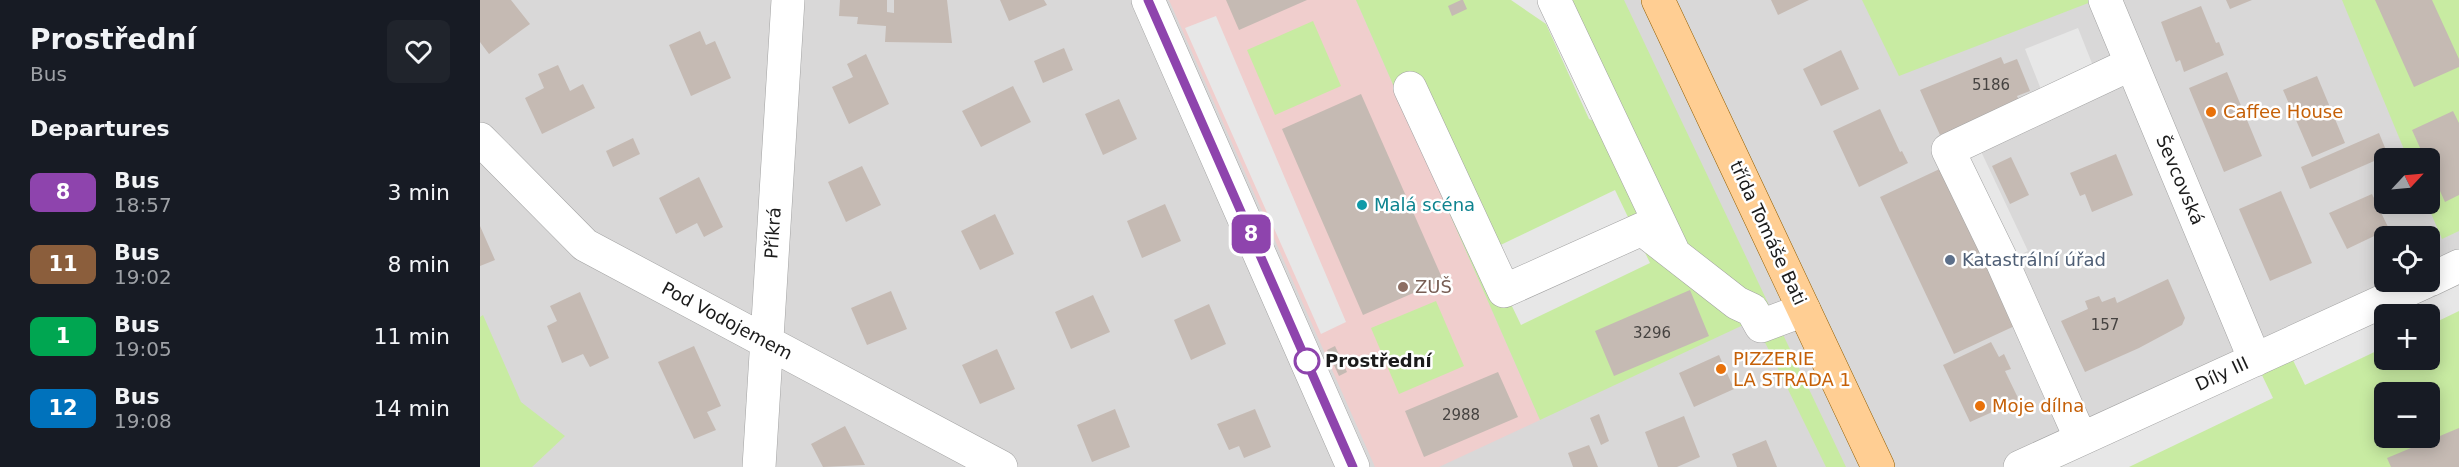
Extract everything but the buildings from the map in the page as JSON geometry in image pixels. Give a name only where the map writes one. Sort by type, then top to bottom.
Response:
[{"type":"main road","name":"třída Tomáše Bati","points":[[1658,0],[1878,467]]},
{"type":"street","name":"Příkrá","points":[[759,467],[788,0]]},
{"type":"street","points":[[1148,0],[1353,467]]},
{"type":"street","points":[[1554,0],[1674,254]]},
{"type":"street","name":"Ševcovská","points":[[2105,0],[2255,360]]},
{"type":"street","points":[[2081,439],[2005,269],[1948,150],[2132,64]]},
{"type":"street","points":[[1410,88],[1504,291],[1642,229],[1737,303],[1752,310],[1761,326],[1804,310]]},
{"type":"street","name":"Pod Vodojemem","points":[[480,139],[585,246],[1001,467]]},
{"type":"street","points":[[2440,275],[2459,266]]},
{"type":"street","name":"Díly III","points":[[2020,467],[2403,292]]},
{"type":"shaded area","points":[[480,0],[2459,0],[2459,467],[480,467]]},
{"type":"shaded area","points":[[1169,0],[1356,0],[1540,420],[1439,467],[1375,467]]},
{"type":"shaded area","points":[[1511,0],[1546,0],[1610,128],[1589,119],[1546,24]]},
{"type":"shaded area","points":[[1216,16],[1346,322],[1321,334],[1185,28]]},
{"type":"shaded area","points":[[2078,28],[2101,86],[2048,107],[2025,49]]},
{"type":"shaded area","points":[[1978,145],[2028,251],[2010,259],[1961,153]]},
{"type":"shaded area","points":[[1615,190],[1650,263],[1521,325],[1486,252]]},
{"type":"shaded area","points":[[2459,278],[2459,311],[2440,320],[2440,304],[2405,304],[2430,292],[2440,292],[2440,287]]},
{"type":"shaded area","points":[[2374,319],[2374,352],[2305,385],[2292,358]]},
{"type":"shaded area","points":[[2260,371],[2273,398],[2129,467],[2060,467]]},
{"type":"green space","points":[[1356,0],[1624,0],[1846,467],[1826,467],[1754,320],[1540,420]]},
{"type":"green space","points":[[1862,0],[2090,0],[2091,2],[1899,76]]},
{"type":"green space","points":[[2342,0],[2459,0],[2459,231],[2442,239],[2440,226],[2436,226],[2431,214],[2440,214],[2440,148],[2403,148]]},
{"type":"green space","points":[[1313,21],[1341,86],[1275,115],[1247,50]]},
{"type":"green space","points":[[2459,278],[2459,467],[2058,467],[2374,318],[2374,370],[2440,370],[2440,304],[2404,304],[2429,292],[2440,292],[2440,287]]},
{"type":"green space","points":[[1436,301],[1464,366],[1399,394],[1371,328]]},
{"type":"green space","points":[[483,315],[521,402],[565,436],[532,467],[480,467],[480,317]]},
{"type":"bus line","name":"8","points":[[1148,0],[1353,467]]},
{"type":"place","name":"Caffee House","points":[[2211,112]]},
{"type":"place","name":"Malá scéna","points":[[1362,205]]},
{"type":"place","name":"Katastrální úřad","points":[[1950,260]]},
{"type":"place","name":"ZUŠ","points":[[1403,287]]},
{"type":"place","name":"Prostřední","points":[[1307,361]]},
{"type":"place","name":"PIZZERIE LA STRADA 1","points":[[1721,369]]},
{"type":"place","name":"Moje dílna","points":[[1980,406]]}]
